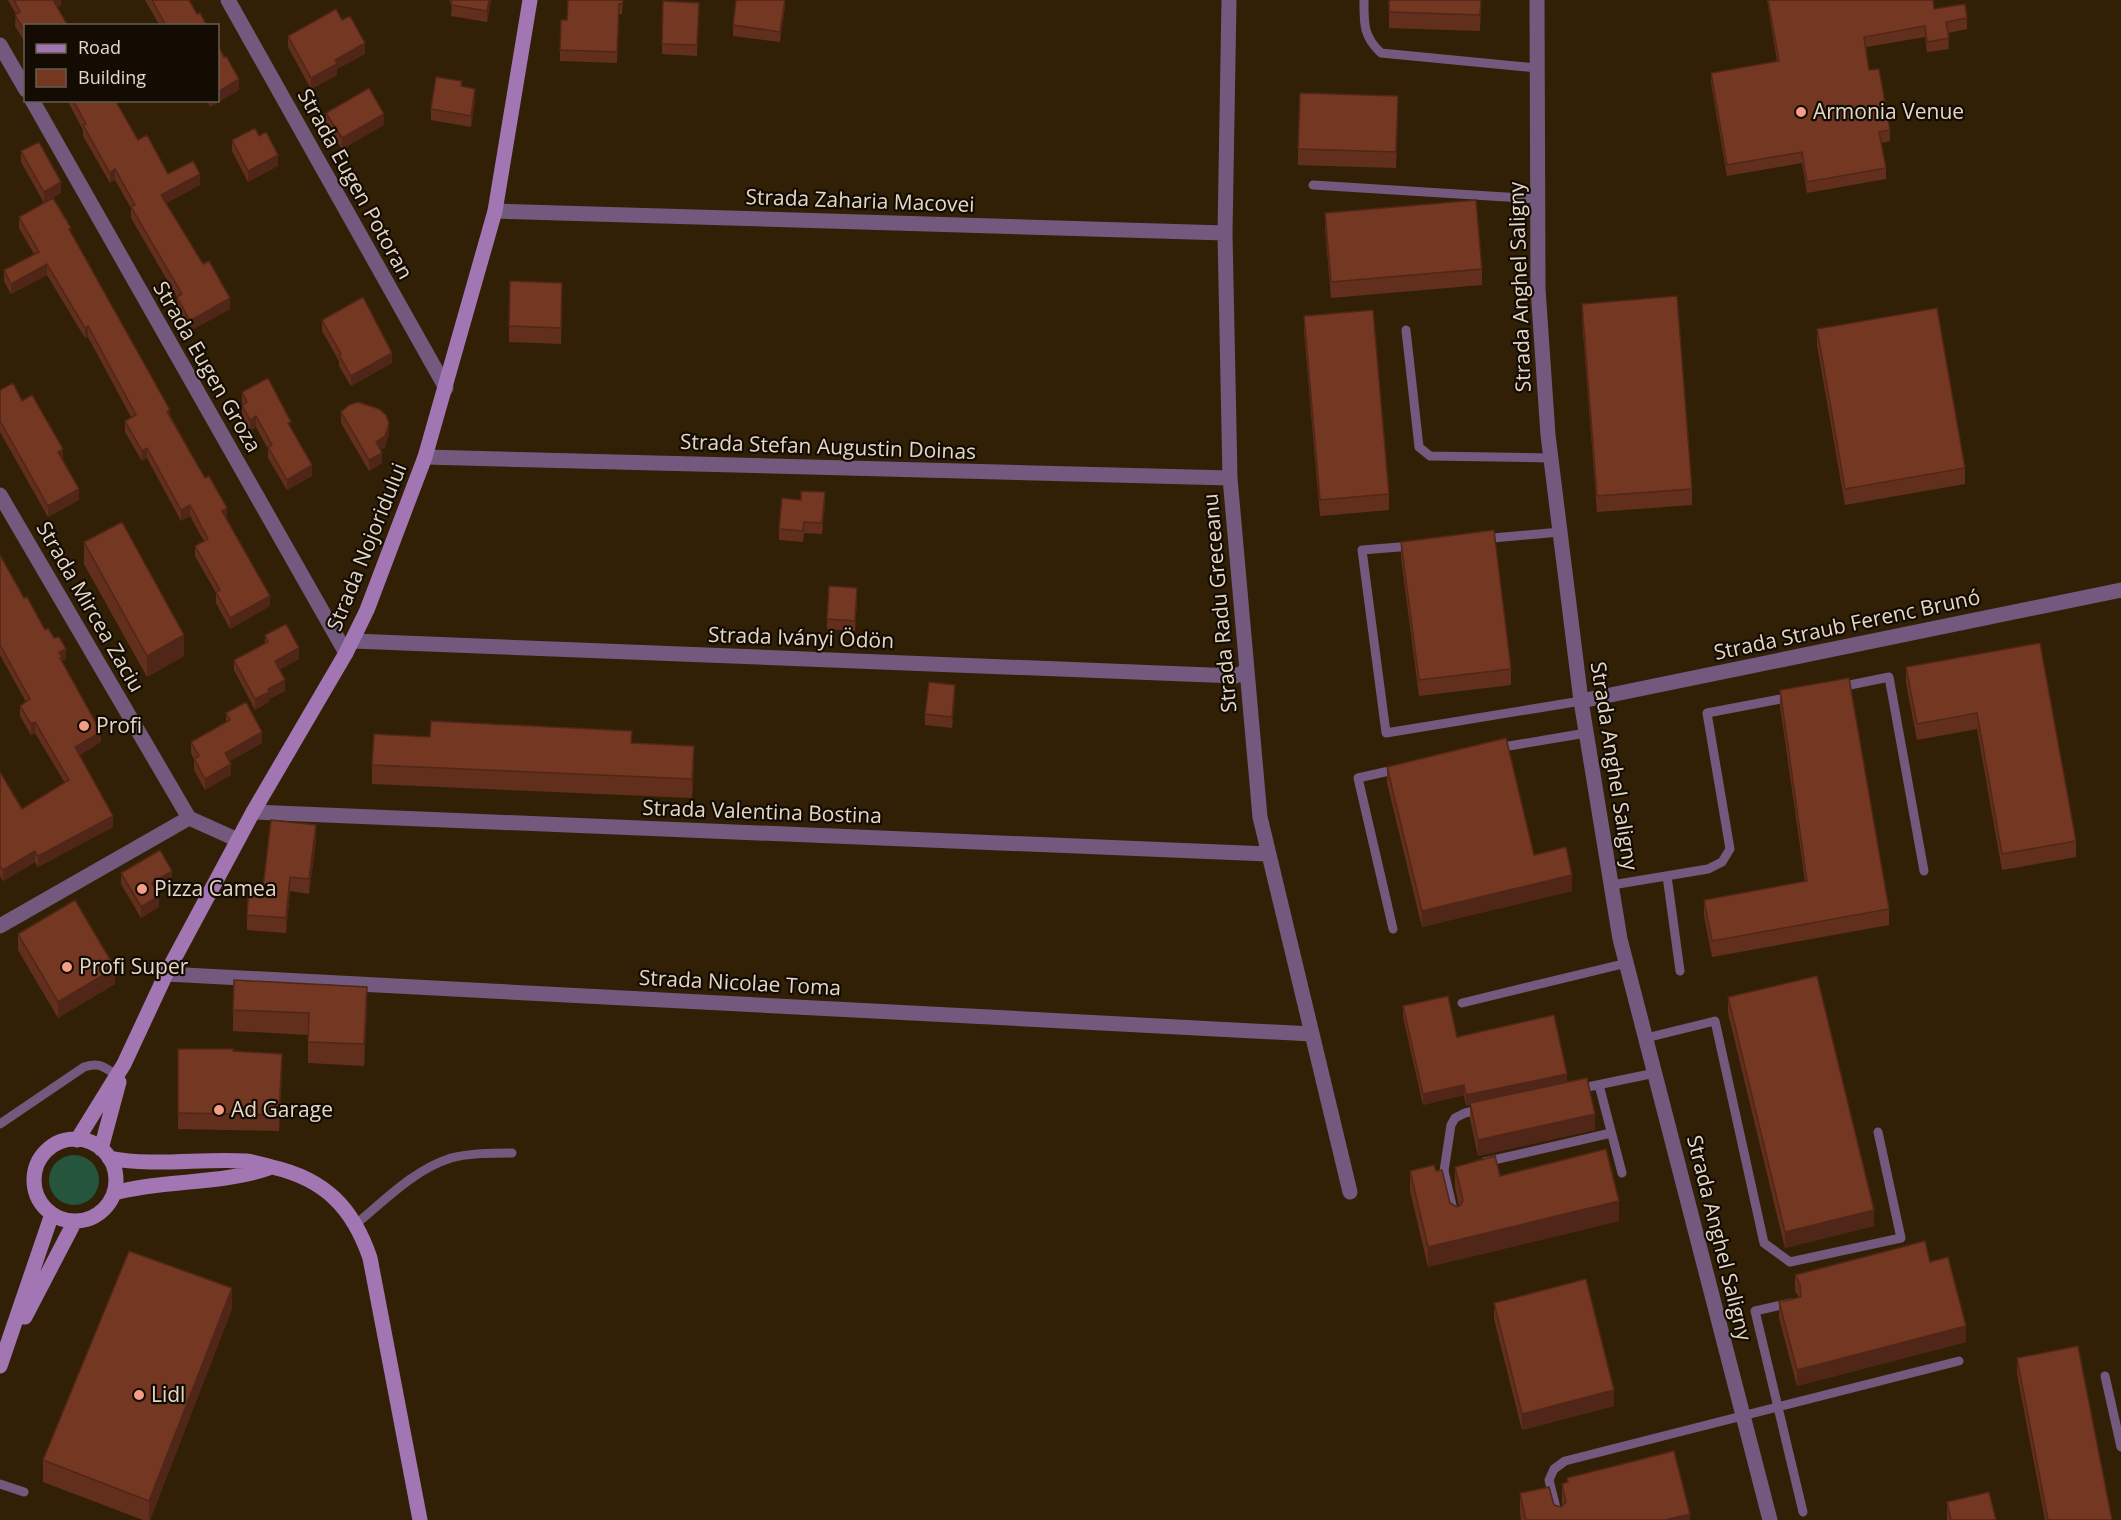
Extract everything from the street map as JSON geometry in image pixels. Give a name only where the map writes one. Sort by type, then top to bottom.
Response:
[{"type":"main road","name":"Strada Nojoridului","points":[[77,1140],[120,1070],[166,974],[253,812],[350,647],[368,610],[425,457],[495,211],[530,0]]},
{"type":"main road","name":"Strada Nojoridului","points":[[105,1153],[120,1070]]},
{"type":"main road","points":[[105,1153],[114,1169],[116,1181],[114,1193],[99,1213],[88,1219],[63,1220],[42,1205],[36,1193],[34,1180],[36,1167],[52,1146],[64,1141],[77,1140],[90,1142],[105,1153],[147,1163],[247,1161],[272,1167],[292,1172],[328,1193],[342,1205],[356,1224],[370,1258],[420,1520]]},
{"type":"main road","points":[[114,1193],[148,1185],[249,1175],[272,1167]]},
{"type":"main road","points":[[2,1360],[52,1214]]},
{"type":"main road","points":[[2,1360],[75,1221]]},
{"type":"street","name":"Strada Eugen Potoran","points":[[228,0],[446,388]]},
{"type":"street","name":"Strada Radu Greceanu","points":[[1229,0],[1225,233],[1230,478],[1260,817],[1350,1192]]},
{"type":"street","name":"Strada Anghel Saligny","points":[[1537,0],[1538,289],[1551,458],[1581,701],[1620,939],[1770,1520]]},
{"type":"street","points":[[0,45],[24,87]]},
{"type":"street","name":"Strada Eugen Groza","points":[[33,102],[350,647]]},
{"type":"street","name":"Strada Zaharia Macovei","points":[[495,211],[1225,233]]},
{"type":"street","name":"Strada Stefan Augustin Doinas","points":[[425,457],[1230,478]]},
{"type":"street","name":"Strada Mircea Zaciu","points":[[0,495],[189,818]]},
{"type":"street","name":"Strada Straub Ferenc Brunó","points":[[1581,701],[2121,590]]},
{"type":"street","name":"Strada Iványi Ödön","points":[[350,647],[1235,676],[1247,671]]},
{"type":"street","name":"Strada Valentina Bostina","points":[[253,812],[1268,854]]},
{"type":"street","points":[[0,926],[189,818],[238,840]]},
{"type":"street","name":"Strada Nicolae Toma","points":[[166,974],[1312,1034]]},
{"type":"lane","points":[[1364,0],[1364,25],[1369,42],[1381,53],[1537,68]]},
{"type":"lane","points":[[1313,185],[1537,199]]},
{"type":"lane","points":[[1406,330],[1419,447],[1424,452],[1430,456],[1551,458]]},
{"type":"lane","points":[[1467,541],[1560,532]]},
{"type":"lane","points":[[1420,545],[1362,550],[1386,733],[1581,701]]},
{"type":"lane","points":[[1832,689],[1889,677],[1924,871]]},
{"type":"lane","points":[[1611,885],[1708,869],[1722,862],[1730,849],[1707,713],[1798,695]]},
{"type":"lane","points":[[1491,749],[1586,733]]},
{"type":"lane","points":[[1393,929],[1358,778],[1413,766]]},
{"type":"lane","points":[[1667,876],[1680,971]]},
{"type":"lane","points":[[1462,1003],[1627,963]]},
{"type":"lane","points":[[1646,1038],[1715,1021],[1764,1243],[1790,1262],[1901,1238],[1878,1132]]},
{"type":"lane","points":[[0,1124],[84,1067],[99,1064],[120,1070]]},
{"type":"lane","points":[[1566,1092],[1655,1073]]},
{"type":"lane","points":[[1599,1085],[1622,1173]]},
{"type":"lane","points":[[1456,1221],[1444,1171],[1451,1125],[1455,1118],[1465,1113],[1487,1108]]},
{"type":"lane","points":[[1478,1163],[1611,1133]]},
{"type":"lane","points":[[356,1224],[411,1179],[433,1165],[453,1157],[512,1153]]},
{"type":"lane","points":[[1444,1171],[1456,1168]]},
{"type":"lane","points":[[1794,1302],[1755,1311],[1803,1512]]},
{"type":"lane","points":[[1559,1520],[1549,1480],[1554,1469],[1565,1461],[1959,1361]]},
{"type":"lane","points":[[2105,1376],[2121,1447]]},
{"type":"lane","points":[[0,1484],[24,1492]]},
{"type":"green space","points":[[74,1155],[83,1157],[94,1166],[99,1180],[97,1189],[88,1200],[74,1205],[65,1203],[54,1194],[49,1180],[51,1171],[60,1160]]},
{"type":"building","points":[[14,0],[53,0],[67,24],[24,24],[24,31],[15,15],[20,12]]},
{"type":"building","points":[[152,0],[189,0],[206,24],[165,24]]},
{"type":"building","points":[[452,0],[489,0],[487,11],[451,5]]},
{"type":"building","points":[[568,0],[623,0],[622,4],[619,4],[617,52],[560,50],[561,20],[567,20]]},
{"type":"building","points":[[736,0],[785,0],[780,32],[733,25]]},
{"type":"building","points":[[1389,0],[1481,0],[1480,15],[1389,12]]},
{"type":"building","name":"Armonia Venue","points":[[1768,0],[1933,0],[1934,9],[1965,4],[1967,18],[1946,22],[1949,38],[1927,42],[1925,26],[1864,37],[1869,70],[1879,69],[1890,130],[1879,132],[1886,168],[1807,182],[1802,152],[1727,165],[1711,73],[1779,61]]},
{"type":"building","points":[[663,1],[699,3],[697,45],[662,44]]},
{"type":"building","points":[[336,9],[342,20],[350,16],[365,43],[335,60],[337,64],[311,78],[288,36]]},
{"type":"building","points":[[219,47],[224,57],[226,56],[239,79],[219,91]]},
{"type":"building","points":[[436,77],[462,81],[461,86],[475,89],[471,116],[431,109]]},
{"type":"building","points":[[369,88],[384,114],[342,138],[326,113]]},
{"type":"building","points":[[1300,93],[1398,96],[1396,152],[1298,149]]},
{"type":"building","points":[[74,102],[116,102],[138,140],[147,135],[168,174],[193,161],[200,174],[161,195],[203,264],[209,261],[230,298],[190,321],[177,297],[182,294],[131,207],[135,205],[115,169],[110,173],[83,125],[86,124]]},
{"type":"building","points":[[255,128],[259,136],[266,132],[278,155],[248,171],[232,140]]},
{"type":"building","points":[[39,142],[61,182],[44,192],[21,151]]},
{"type":"building","points":[[53,198],[170,410],[167,412],[205,478],[209,476],[227,508],[222,511],[270,596],[230,618],[216,592],[220,590],[195,546],[208,539],[190,505],[181,510],[147,448],[142,451],[125,421],[136,415],[88,326],[85,328],[47,264],[11,284],[4,270],[39,252],[19,217]]},
{"type":"building","points":[[1476,200],[1482,269],[1331,282],[1325,213]]},
{"type":"building","points":[[510,281],[562,283],[561,328],[509,326]]},
{"type":"building","points":[[1677,296],[1692,489],[1597,496],[1582,304]]},
{"type":"building","points":[[363,297],[392,353],[351,376],[322,320]]},
{"type":"building","points":[[1937,308],[1965,468],[1845,489],[1817,329]]},
{"type":"building","points":[[1373,310],[1389,494],[1320,500],[1304,316]]},
{"type":"building","points":[[268,378],[291,422],[288,423],[312,465],[287,480],[268,447],[272,445],[256,416],[250,420],[242,405],[247,402],[242,392]]},
{"type":"building","points":[[13,383],[22,401],[32,395],[63,449],[58,452],[79,489],[48,506],[0,421],[0,390]]},
{"type":"building","points":[[358,402],[379,409],[386,415],[389,423],[385,436],[376,442],[382,453],[369,460],[341,412],[349,405]]},
{"type":"building","points":[[801,491],[825,492],[822,523],[804,522],[803,531],[779,529],[782,498],[801,500]]},
{"type":"building","points":[[122,522],[184,635],[147,656],[84,542]]},
{"type":"building","points":[[1494,530],[1511,669],[1419,680],[1401,542]]},
{"type":"building","points":[[0,555],[45,630],[48,628],[54,638],[59,637],[66,649],[59,652],[62,657],[60,658],[101,732],[75,747],[113,816],[38,856],[35,851],[3,870],[0,866],[0,772],[22,809],[69,780],[35,722],[31,724],[20,706],[30,699],[0,645]]},
{"type":"building","points":[[829,586],[857,588],[855,621],[827,619]]},
{"type":"building","points":[[286,624],[299,648],[275,661],[285,680],[255,699],[234,660],[268,642],[265,635]]},
{"type":"building","points":[[2040,643],[2076,841],[2002,854],[1977,713],[1917,724],[1906,667]]},
{"type":"building","points":[[1849,678],[1889,909],[1712,941],[1704,900],[1807,881],[1780,690]]},
{"type":"building","points":[[929,682],[955,685],[952,717],[925,714]]},
{"type":"building","points":[[246,702],[262,732],[225,753],[231,764],[205,779],[194,759],[199,756],[191,742],[230,720],[226,713]]},
{"type":"building","points":[[431,721],[632,731],[631,743],[694,746],[692,779],[372,765],[374,734],[430,737]]},
{"type":"building","points":[[1506,738],[1534,855],[1566,847],[1572,875],[1422,911],[1387,767]]},
{"type":"building","points":[[271,820],[316,825],[309,879],[290,877],[286,918],[247,915],[249,886],[263,887]]},
{"type":"building","name":"Pizza Camea","points":[[160,850],[172,871],[152,883],[159,896],[141,907],[121,873]]},
{"type":"building","name":"Profi Super","points":[[75,900],[115,968],[58,1002],[18,934]]},
{"type":"building","points":[[1817,976],[1874,1210],[1785,1232],[1728,997]]},
{"type":"building","points":[[234,980],[367,987],[364,1044],[308,1042],[309,1013],[233,1010]]},
{"type":"building","points":[[1448,996],[1457,1037],[1554,1015],[1567,1074],[1466,1095],[1464,1085],[1423,1094],[1403,1006]]},
{"type":"building","points":[[178,1049],[233,1049],[233,1051],[282,1054],[279,1115],[178,1113]]},
{"type":"building","points":[[1587,1078],[1595,1114],[1478,1140],[1470,1103]]},
{"type":"building","points":[[1606,1149],[1619,1201],[1428,1247],[1410,1171],[1434,1165],[1436,1171],[1442,1170],[1450,1203],[1457,1207],[1463,1200],[1455,1167],[1495,1156],[1500,1176]]},
{"type":"building","points":[[1925,1241],[1930,1262],[1948,1257],[1966,1326],[1797,1370],[1779,1302],[1801,1297],[1800,1284],[1795,1275]]},
{"type":"building","name":"Lidl","points":[[129,1251],[232,1288],[149,1501],[43,1460]]},
{"type":"building","points":[[1586,1279],[1614,1390],[1522,1414],[1494,1303]]},
{"type":"building","points":[[2078,1346],[2112,1520],[2048,1520],[2017,1358]]},
{"type":"building","points":[[1674,1451],[1690,1514],[1665,1520],[1526,1520],[1520,1493],[1549,1487],[1554,1505],[1561,1507],[1566,1502],[1562,1484],[1568,1482],[1567,1478]]},
{"type":"building","points":[[1989,1492],[1996,1520],[1951,1520],[1947,1502]]},
{"type":"place","name":"Armonia Venue","points":[[1801,112]]},
{"type":"place","name":"Profi","points":[[84,726]]},
{"type":"place","name":"Pizza Camea","points":[[142,889]]},
{"type":"place","name":"Profi Super","points":[[67,967]]},
{"type":"place","name":"Ad Garage","points":[[219,1110]]},
{"type":"place","name":"Lidl","points":[[139,1395]]}]
